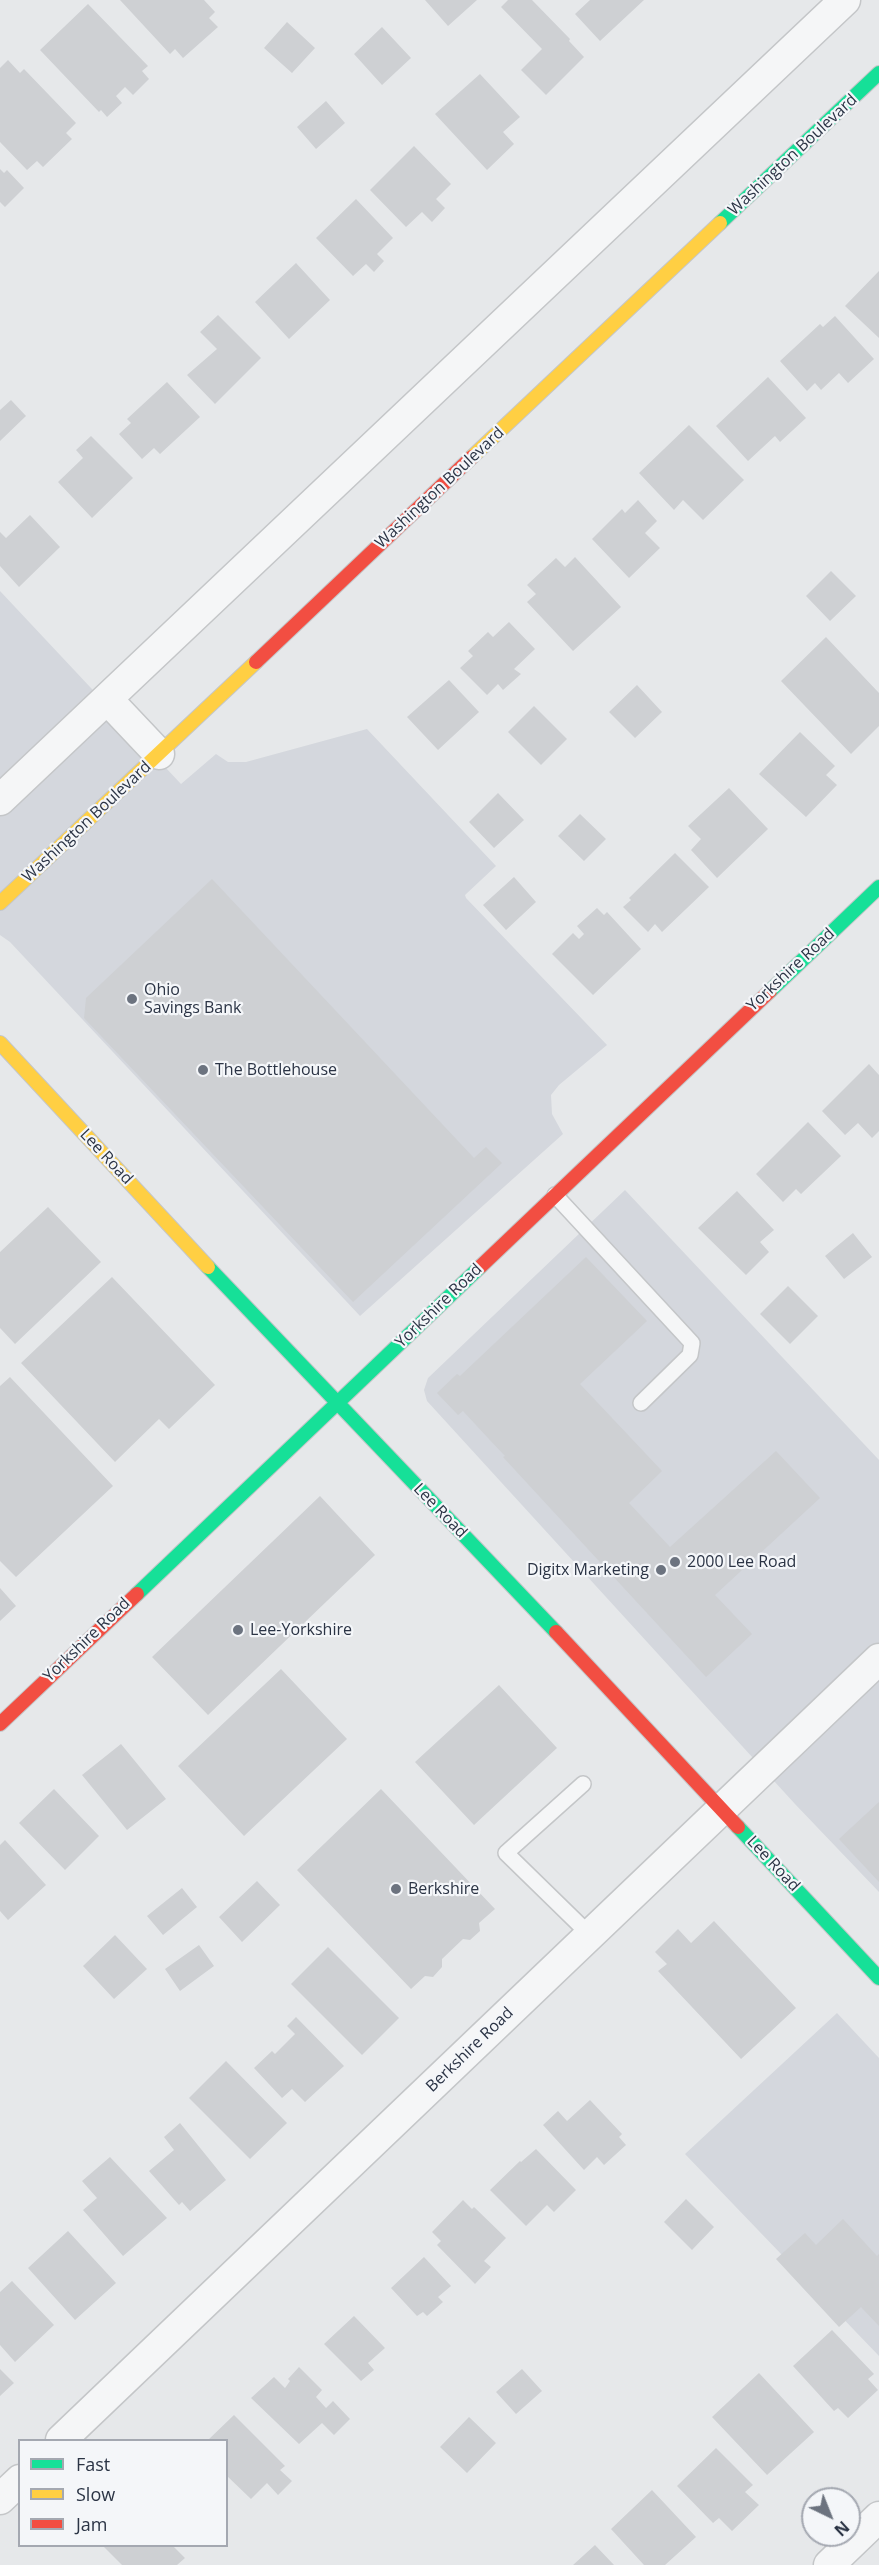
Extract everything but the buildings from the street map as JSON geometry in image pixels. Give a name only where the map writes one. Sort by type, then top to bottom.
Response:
[{"type":"street","points":[[0,800],[845,0]]},
{"type":"street","name":"Washington Boulevard","points":[[0,903],[879,73]]},
{"type":"street","points":[[107,699],[159,754]]},
{"type":"street","name":"Yorkshire Road","points":[[0,1724],[879,888]]},
{"type":"street","name":"Lee Road","points":[[0,1043],[879,1978]]},
{"type":"street","name":"Berkshire Road","points":[[62,2439],[879,1659]]},
{"type":"street","points":[[0,2499],[18,2482]]},
{"type":"street","points":[[829,2565],[879,2517]]},
{"type":"lane","points":[[555,1195],[692,1343],[690,1355],[641,1403]]},
{"type":"lane","points":[[583,1784],[506,1853],[590,1935]]},
{"type":"shaded area","points":[[0,591],[181,784],[216,754],[228,762],[246,762],[367,729],[496,866],[465,895],[466,898],[607,1045],[559,1085],[551,1095],[552,1114],[563,1134],[360,1316],[10,942],[0,935]]},
{"type":"shaded area","points":[[625,1190],[879,1460],[879,1892],[795,1804],[427,1401],[424,1390],[428,1378]]},
{"type":"shaded area","points":[[837,2013],[879,2058],[879,2356],[685,2154]]},
{"type":"traffic: fast","points":[[720,223],[879,73]]},
{"type":"traffic: fast","points":[[770,991],[879,887]]},
{"type":"traffic: fast","points":[[208,1267],[556,1632]]},
{"type":"traffic: fast","points":[[137,1594],[480,1267]]},
{"type":"traffic: fast","points":[[738,1827],[879,1978]]},
{"type":"traffic: slow","points":[[472,457],[720,223]]},
{"type":"traffic: slow","points":[[0,903],[256,662]]},
{"type":"traffic: slow","points":[[0,1043],[208,1267]]},
{"type":"traffic: jam","points":[[256,662],[472,457]]},
{"type":"traffic: jam","points":[[480,1267],[770,991]]},
{"type":"traffic: jam","points":[[0,1724],[137,1594]]},
{"type":"traffic: jam","points":[[556,1632],[738,1827]]},
{"type":"place","name":"Ohio Savings Bank","points":[[132,999]]},
{"type":"place","name":"The Bottlehouse","points":[[203,1070]]},
{"type":"place","name":"2000 Lee Road","points":[[675,1562]]},
{"type":"place","name":"Digitx Marketing","points":[[661,1570]]},
{"type":"place","name":"Lee-Yorkshire","points":[[238,1630]]},
{"type":"place","name":"Berkshire","points":[[396,1889]]}]
